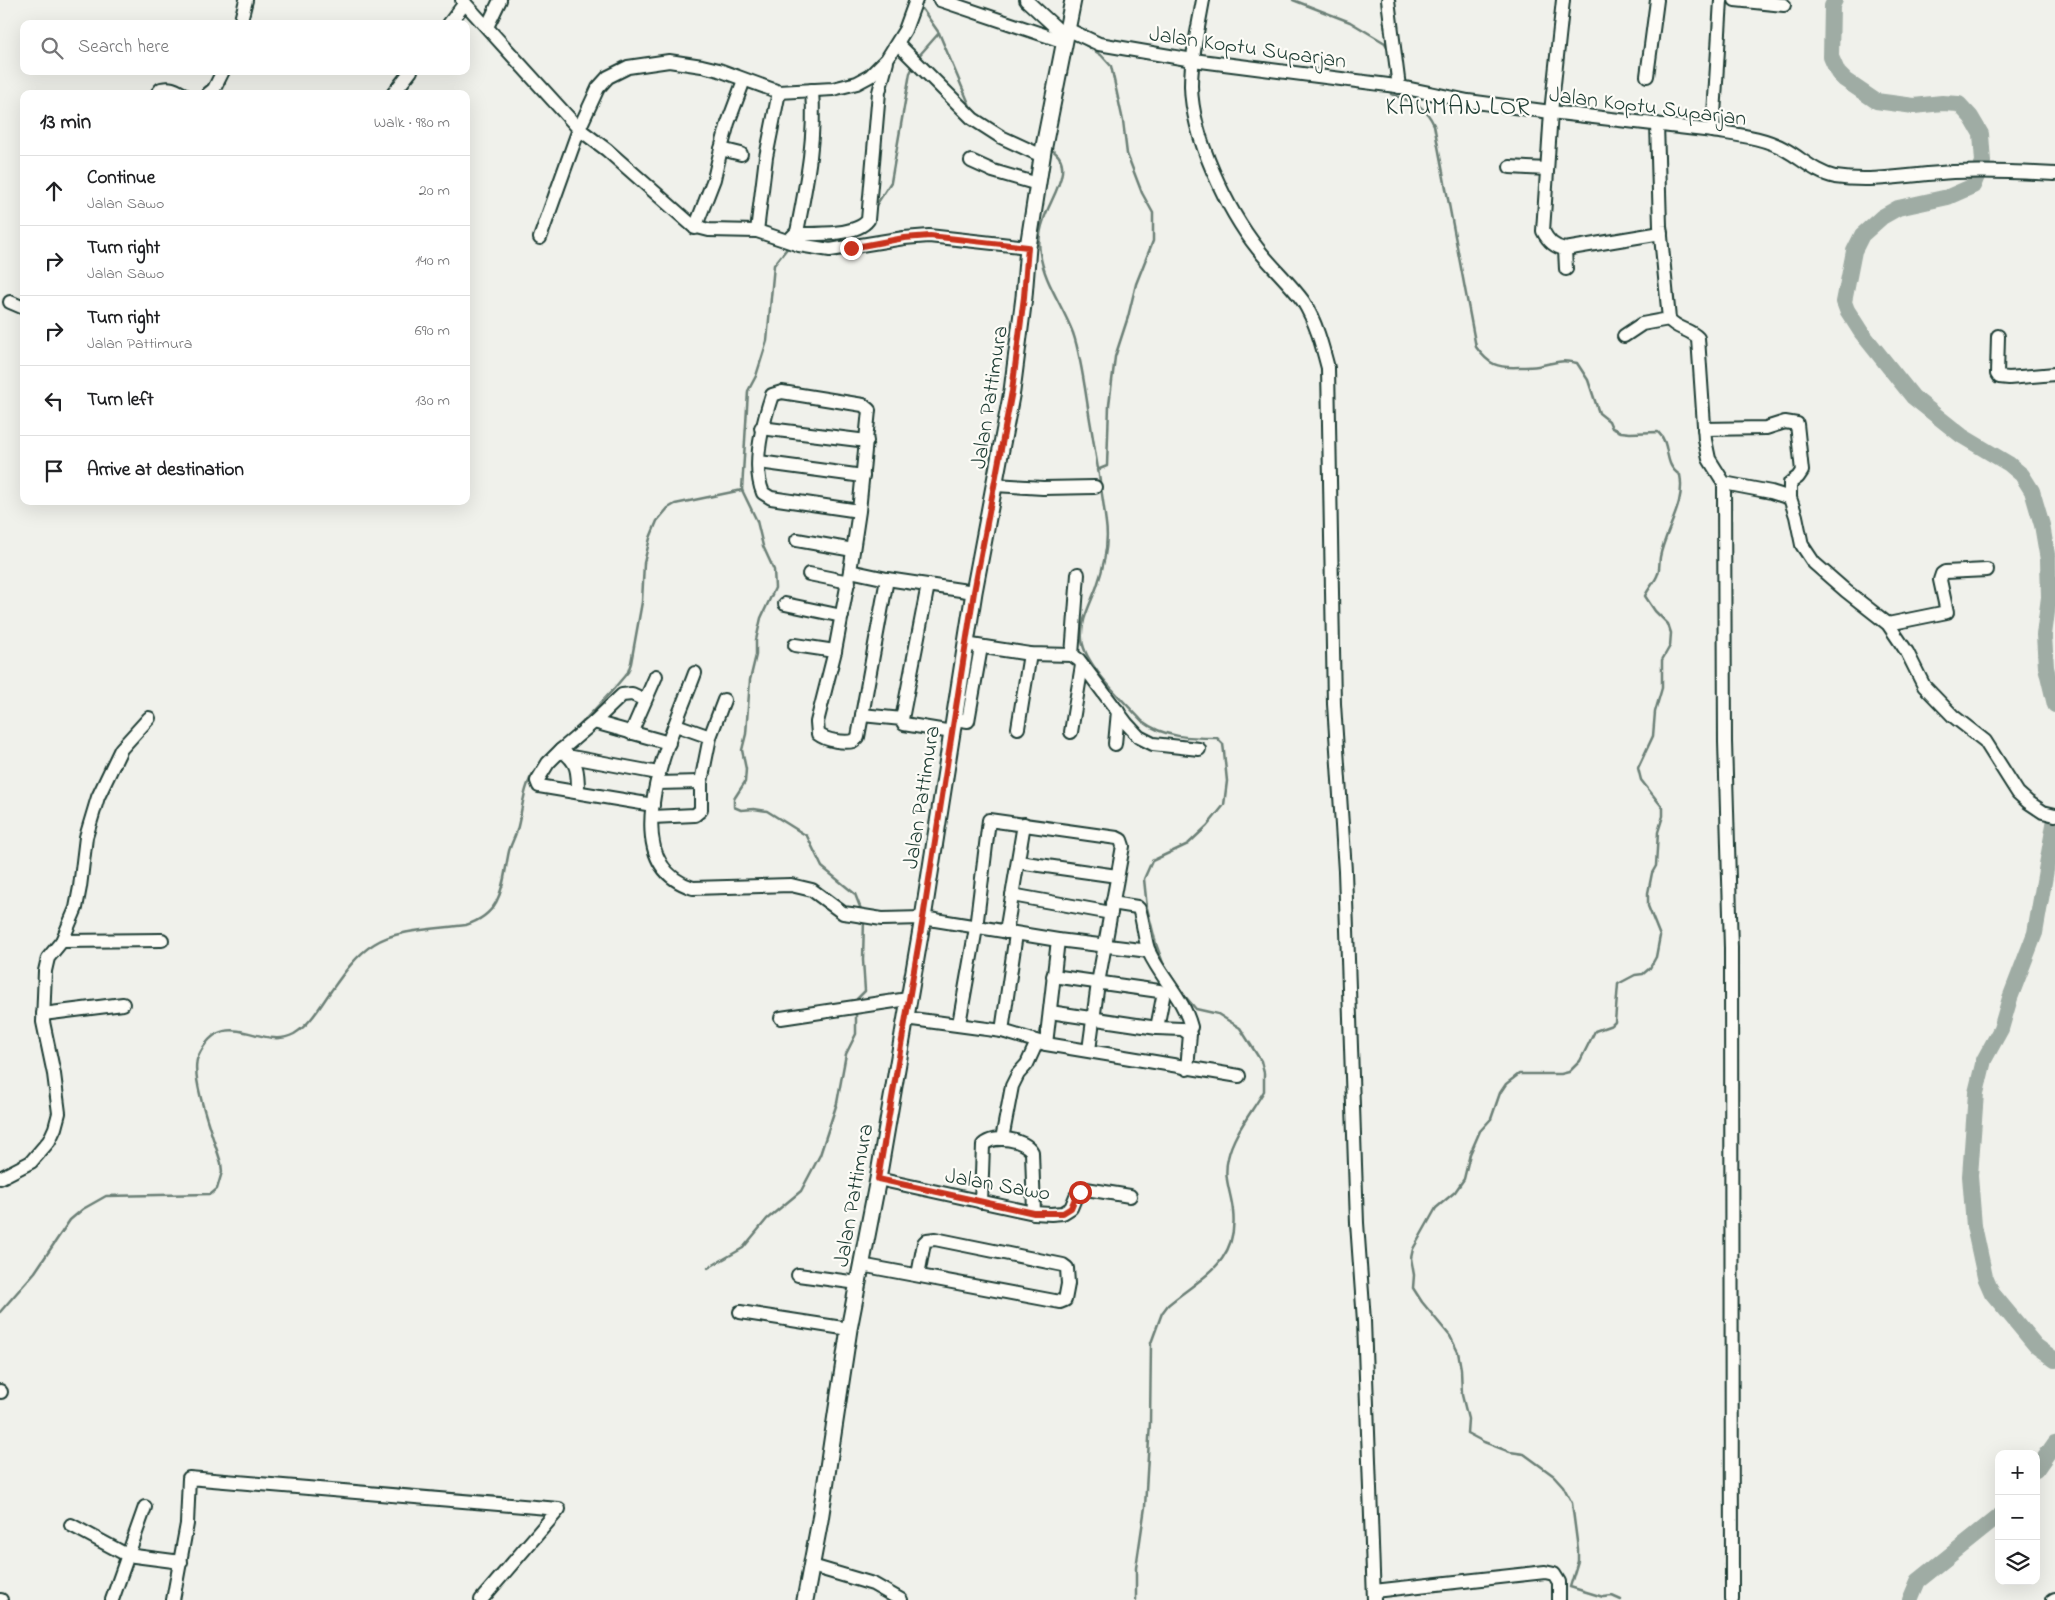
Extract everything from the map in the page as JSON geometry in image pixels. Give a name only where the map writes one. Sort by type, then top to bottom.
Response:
[{"type":"main road","name":"Jalan Pattimura","points":[[806,1600],[849,1329],[878,1179],[923,918],[965,644],[1020,337],[1028,247],[1043,150],[1073,0]]},
{"type":"street","points":[[241,20],[246,0]]},
{"type":"street","points":[[487,27],[500,0]]},
{"type":"street","points":[[940,0],[1067,34]]},
{"type":"street","points":[[1026,0],[1067,34]]},
{"type":"street","points":[[1203,0],[1193,60],[1193,109],[1214,172],[1229,204],[1246,233],[1302,300],[1321,340],[1328,368],[1334,704],[1345,872],[1357,1223],[1364,1340],[1374,1595],[1545,1572],[1554,1574],[1559,1582],[1559,1600]]},
{"type":"street","points":[[1388,0],[1398,86]]},
{"type":"street","points":[[1563,0],[1551,112],[1543,231],[1547,239],[1556,247],[1565,249],[1661,233]]},
{"type":"street","points":[[1647,76],[1657,0]]},
{"type":"street","points":[[1713,131],[1721,0]]},
{"type":"street","points":[[1735,0],[1784,5]]},
{"type":"street","points":[[451,20],[464,1],[579,129],[607,150],[658,194],[679,216],[695,228],[757,232],[794,240],[822,249],[841,249],[904,238],[930,236],[1028,247]]},
{"type":"street","points":[[540,238],[579,129],[604,81],[628,67],[669,61],[702,66],[779,92],[833,89],[857,83],[870,76],[887,59],[898,44],[915,3]]},
{"type":"street","name":"Jalan Koptu Suparjan","points":[[1067,34],[1098,44],[1193,60],[1398,86],[1468,101],[1713,131],[1768,142],[1785,149],[1814,169],[1832,176],[1854,179],[1953,172],[2055,174]]},
{"type":"street","points":[[898,44],[973,119],[1001,138],[1043,150]]},
{"type":"street","points":[[794,240],[863,225],[868,220],[879,92],[887,59]]},
{"type":"street","points":[[212,90],[221,75]]},
{"type":"street","points":[[396,90],[408,75]]},
{"type":"street","points":[[695,228],[714,179],[728,124],[744,80]]},
{"type":"street","points":[[160,90],[167,88],[177,90]]},
{"type":"street","points":[[794,240],[812,147],[814,110],[812,90]]},
{"type":"street","points":[[757,232],[766,157],[779,92]]},
{"type":"street","points":[[1657,124],[1661,233],[1669,319],[1675,325],[1694,334],[1698,338],[1704,429],[1709,459],[1724,483],[1725,742],[1731,948],[1732,1600]]},
{"type":"street","points":[[721,149],[741,154]]},
{"type":"street","points":[[971,161],[993,171],[1038,184]]},
{"type":"street","points":[[1510,167],[1547,169]]},
{"type":"street","points":[[1565,249],[1566,269]]},
{"type":"street","points":[[10,302],[20,306]]},
{"type":"street","points":[[1633,330],[1669,319]]},
{"type":"street","points":[[1998,336],[1999,377],[2009,378],[2055,374]]},
{"type":"street","points":[[860,511],[767,496],[761,488],[759,462],[761,428],[772,395],[782,392],[863,405],[869,410],[860,511],[850,576],[835,651],[817,722],[818,734],[827,739],[854,741],[860,730],[887,579]]},
{"type":"street","points":[[1704,429],[1766,428],[1785,422],[1797,424],[1802,471],[1798,478],[1790,483],[1790,498],[1802,545],[1814,563],[1888,624],[1907,652],[1924,686],[1953,716],[1986,741],[2018,792],[2028,802],[2049,813]]},
{"type":"street","points":[[761,428],[867,441]]},
{"type":"street","points":[[759,462],[863,476]]},
{"type":"street","points":[[1724,483],[1777,493],[1790,498]]},
{"type":"street","points":[[995,485],[1043,488],[1095,487]]},
{"type":"street","points":[[797,540],[853,550]]},
{"type":"street","points":[[1888,624],[1947,612],[1940,580],[1945,572],[1987,570]]},
{"type":"street","points":[[809,574],[887,579],[974,592]]},
{"type":"street","points":[[1078,574],[1072,654],[1133,731],[1146,741],[1162,746],[1199,748]]},
{"type":"street","points":[[902,720],[928,585]]},
{"type":"street","points":[[785,604],[842,616]]},
{"type":"street","points":[[965,644],[1030,654],[1072,654]]},
{"type":"street","points":[[795,645],[835,651]]},
{"type":"street","points":[[862,715],[902,720],[904,724],[953,726],[968,722],[982,647]]},
{"type":"street","points":[[1018,728],[1030,654]]},
{"type":"street","points":[[1071,732],[1082,665]]},
{"type":"street","points":[[695,673],[658,778],[652,811],[652,844],[655,852],[662,866],[682,884],[694,888],[791,885],[803,887],[819,894],[843,913],[882,919],[923,918],[1058,940],[1149,951]]},
{"type":"street","points":[[631,733],[656,676]]},
{"type":"street","points":[[644,700],[632,694],[622,695],[561,750],[539,774],[537,784],[543,788],[578,791],[652,811],[700,813],[701,782],[710,736],[724,700]]},
{"type":"street","points":[[1115,744],[1118,711]]},
{"type":"street","points":[[0,1178],[31,1162],[49,1140],[55,1128],[59,1113],[54,1074],[43,1022],[47,964],[54,949],[62,941],[76,908],[86,837],[98,797],[121,750],[149,718]]},
{"type":"street","points":[[594,722],[669,743]]},
{"type":"street","points":[[676,725],[710,736]]},
{"type":"street","points":[[561,750],[572,757],[658,778],[701,782]]},
{"type":"street","points":[[572,757],[578,776],[578,791]]},
{"type":"street","points":[[959,1024],[976,928],[988,822],[992,819],[1121,840],[1123,846],[1092,1018],[1089,1050]]},
{"type":"street","points":[[1002,1031],[1011,933],[1012,895],[1024,824]]},
{"type":"street","points":[[1018,862],[1117,876]]},
{"type":"street","points":[[1012,895],[1112,908],[1137,907],[1149,951],[1186,1011],[1191,1027],[1187,1032]]},
{"type":"street","points":[[62,941],[162,940]]},
{"type":"street","points":[[1002,1139],[1012,1086],[1018,1074],[1028,1064],[1042,1043],[1050,1012],[1058,940]]},
{"type":"street","points":[[1053,976],[1162,993],[1158,1028]]},
{"type":"street","points":[[781,1018],[908,999]]},
{"type":"street","points":[[43,1014],[123,1004]]},
{"type":"street","points":[[1050,1012],[1158,1028],[1182,1029],[1190,1034],[1187,1069]]},
{"type":"street","points":[[905,1018],[1002,1031],[1042,1043],[1187,1069],[1239,1076]]},
{"type":"street","points":[[981,1202],[983,1144],[987,1141],[1002,1139],[1026,1144],[1032,1152],[1034,1213]]},
{"type":"street","name":"Jalan Sawo","points":[[878,1179],[1034,1213],[1063,1213],[1071,1208],[1076,1196],[1086,1189],[1130,1196]]},
{"type":"street","points":[[861,1265],[1060,1302],[1066,1300],[1068,1284],[1067,1268],[1063,1265],[930,1238],[924,1243],[918,1275]]},
{"type":"street","points":[[798,1275],[858,1283]]},
{"type":"street","points":[[740,1312],[849,1329]]},
{"type":"street","points":[[172,1600],[187,1524],[189,1478],[560,1509],[481,1600]]},
{"type":"street","points":[[112,1600],[145,1507]]},
{"type":"street","points":[[71,1525],[127,1555],[180,1562]]},
{"type":"street","points":[[812,1566],[873,1584],[901,1600]]},
{"type":"waterway","points":[[1293,0],[1350,22],[1385,43],[1388,48]]},
{"type":"waterway","points":[[1835,0],[1832,6],[1831,57],[1838,73],[1845,80],[1876,101],[1914,106],[1942,103],[1959,104],[1971,117],[1981,134],[1983,162],[1973,186],[1948,197],[1898,208],[1882,217],[1862,235],[1854,251],[1844,302],[1861,332],[1913,397],[1962,436],[2009,464],[2022,475],[2032,491],[2042,525],[2048,560],[2049,597],[2044,635],[2046,667],[2055,705]]},
{"type":"waterway","points":[[917,7],[923,10],[939,33],[970,106],[978,115]]},
{"type":"waterway","points":[[917,58],[939,33]]},
{"type":"waterway","points":[[1076,39],[1101,55],[1111,66],[1123,121],[1127,154],[1142,193],[1153,213],[1153,241],[1136,284],[1115,357],[1109,405],[1107,466],[1097,470]]},
{"type":"waterway","points":[[1390,64],[1391,81]]},
{"type":"waterway","points":[[873,210],[891,182],[910,73],[914,65]]},
{"type":"waterway","points":[[1391,89],[1391,94],[1417,104],[1422,108],[1434,125],[1476,347],[1490,362],[1505,367],[1533,367],[1561,361],[1577,363],[1588,380],[1599,413],[1609,421],[1612,428],[1630,433],[1658,432],[1665,443],[1674,471],[1680,475],[1681,486],[1678,507],[1660,557],[1658,574],[1645,596],[1655,611],[1668,624],[1671,633],[1670,646],[1662,660],[1662,688],[1655,712],[1653,736],[1638,768],[1641,780],[1663,808],[1663,816],[1658,832],[1656,866],[1652,873],[1648,893],[1648,906],[1660,936],[1656,957],[1650,968],[1643,974],[1635,975],[1618,984],[1615,1022],[1612,1025],[1595,1031],[1580,1061],[1569,1072],[1561,1074],[1519,1074],[1506,1084],[1500,1093],[1491,1119],[1480,1131],[1470,1154],[1464,1179],[1455,1192],[1436,1208],[1413,1249],[1411,1258],[1414,1275],[1413,1288],[1450,1336],[1458,1352],[1462,1395],[1468,1419],[1467,1433],[1510,1452],[1524,1454],[1554,1476],[1563,1486],[1572,1503],[1578,1561],[1570,1587],[1603,1597],[1612,1596],[1621,1600]]},
{"type":"waterway","points":[[1050,149],[1058,155],[1062,163],[1062,172],[1060,182],[1041,227],[1040,253],[1045,274],[1069,323],[1079,355],[1107,531],[1102,571],[1086,612],[1082,640],[1090,661],[1106,683],[1150,727],[1178,736],[1217,738],[1223,744],[1227,781],[1224,805],[1207,826],[1188,844],[1152,861],[1144,879],[1147,908],[1156,944],[1163,963],[1180,990]]},
{"type":"waterway","points":[[578,727],[628,672],[642,602],[644,563],[650,538],[657,521],[668,508],[675,504],[742,490],[748,391],[756,376],[767,341],[774,265],[789,246]]},
{"type":"waterway","points":[[742,490],[757,521],[763,546],[774,570],[775,588],[761,618],[756,640],[756,655],[750,680],[746,734],[742,750],[746,769],[745,782],[734,799],[734,807],[741,810],[767,811],[807,836],[822,867],[855,894],[862,912]]},
{"type":"waterway","points":[[0,1312],[35,1272],[70,1220],[83,1209],[106,1196],[211,1194],[217,1189],[222,1172],[221,1163],[200,1093],[196,1066],[198,1057],[208,1041],[219,1033],[231,1030],[281,1038],[294,1034],[310,1020],[350,965],[367,948],[383,939],[406,932],[466,925],[488,913],[499,896],[527,786],[535,770],[542,762]]},
{"type":"waterway","points":[[2055,819],[2035,933],[2010,998],[2001,1029],[1984,1060],[1976,1093],[1970,1176],[1974,1226],[1985,1277],[1992,1293],[2036,1346],[2055,1360]]},
{"type":"waterway","points":[[857,1003],[857,999],[865,991],[863,960],[864,919]]},
{"type":"waterway","points":[[1136,1600],[1136,1568],[1145,1507],[1150,1422],[1151,1343],[1162,1313],[1168,1305],[1205,1277],[1224,1256],[1230,1244],[1233,1229],[1233,1211],[1226,1172],[1228,1158],[1238,1132],[1264,1091],[1264,1073],[1261,1061],[1240,1028],[1218,1014],[1196,1009],[1183,994]]},
{"type":"waterway","points":[[708,1268],[743,1248],[767,1219],[801,1191],[820,1155],[837,1103],[846,1054],[856,1034],[856,1010]]},
{"type":"waterway","points":[[2040,1464],[2055,1443]]},
{"type":"waterway","points":[[1910,1600],[1918,1581],[1995,1519]]},
{"type":"district","name":"KAUMAN LOR","points":[[1458,105]]},
{"type":"route","points":[[851,248],[904,238],[930,236],[1028,247],[1020,337],[1012,391],[965,644],[923,918],[878,1179],[1034,1213],[1063,1213],[1071,1208],[1076,1196],[1080,1192]]}]
